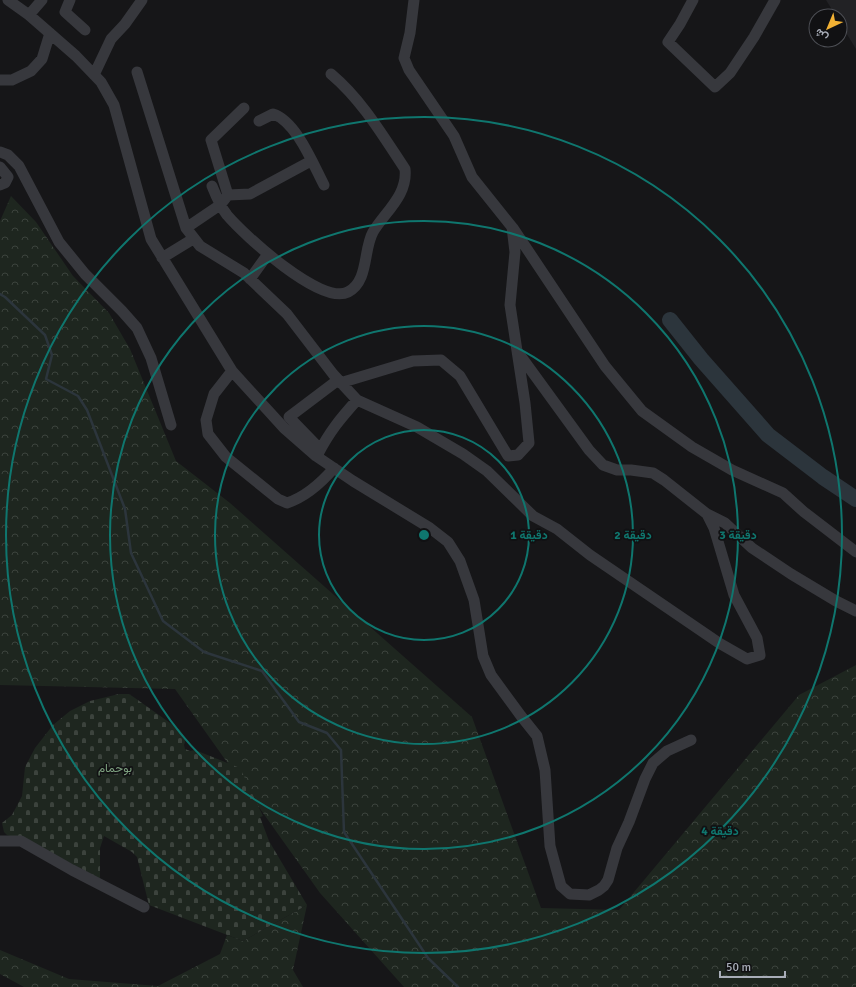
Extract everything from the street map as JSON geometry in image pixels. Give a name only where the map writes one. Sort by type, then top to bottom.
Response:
[{"type":"street","points":[[8,0],[29,15],[76,56],[100,82],[114,105],[152,239],[162,258],[232,370],[334,468],[430,528],[448,542],[460,561],[474,600],[483,656],[491,675],[521,716],[538,736],[545,770],[550,846],[561,886],[570,894],[589,895],[604,886],[608,880],[617,848],[653,763],[666,751],[691,740]]},
{"type":"street","points":[[29,15],[42,0]]},
{"type":"street","points":[[70,0],[65,12],[85,30]]},
{"type":"street","points":[[94,75],[111,39],[125,24],[142,0]]},
{"type":"street","points":[[414,0],[413,16],[404,58],[410,70],[454,136],[472,177],[512,227],[605,366],[642,411],[692,447],[732,470],[783,493],[804,512],[856,552]]},
{"type":"street","points":[[693,0],[668,42],[715,87],[730,73],[754,37],[774,0]]},
{"type":"street","points":[[0,80],[12,80],[32,71],[42,58],[50,33]]},
{"type":"street","points":[[137,72],[186,228],[193,239],[200,246],[244,273],[288,314],[339,381],[357,400],[417,427],[463,454],[487,471],[533,516],[557,529],[590,555],[719,643],[747,659],[760,655],[757,638],[734,595],[714,528],[707,514]]},
{"type":"street","points":[[212,186],[220,205],[227,215],[249,237],[268,254],[311,285],[328,292],[340,294],[348,292],[355,286],[361,278],[372,235],[379,222],[394,205],[403,186],[405,169],[361,104],[345,86],[331,74]]},
{"type":"street","points":[[228,195],[211,140],[244,108]]},
{"type":"street","points":[[258,121],[272,114],[279,116],[291,127],[324,185]]},
{"type":"street","points":[[0,152],[8,155],[20,166],[59,242],[85,274],[137,328],[151,358],[171,425]]},
{"type":"street","points":[[186,228],[220,205],[228,195],[250,194],[311,161]]},
{"type":"street","points":[[0,167],[8,177],[5,183],[0,185]]},
{"type":"street","points":[[285,420],[339,381],[413,361],[441,360],[460,376],[508,456],[518,455],[529,443],[525,403],[510,305],[515,252],[512,227]]},
{"type":"street","points":[[162,258],[193,239]]},
{"type":"street","points":[[250,279],[268,254]]},
{"type":"street","points":[[517,351],[589,450],[603,465],[617,470],[653,473],[707,514],[725,523],[752,548],[836,601],[856,610]]},
{"type":"street","points":[[232,370],[214,394],[206,420],[208,434],[226,457],[278,499],[287,503],[297,500],[326,477],[334,468]]},
{"type":"street","points":[[318,452],[336,422],[357,400]]},
{"type":"street","points":[[0,841],[21,842],[144,907]]},
{"type":"shaded area","points":[[826,0],[856,0],[856,49],[848,36],[848,8],[831,8]]},
{"type":"green space","points":[[11,196],[36,222],[73,276],[109,313],[130,349],[176,461],[230,503],[472,717],[541,908],[619,910],[799,695],[856,665],[856,987],[404,987],[320,893],[175,689],[0,685],[0,221]]},
{"type":"green space","name":"بوحمام","points":[[119,694],[129,694],[180,730],[185,739],[185,749],[190,751],[195,750],[240,768],[263,816],[260,817],[269,841],[307,905],[243,941],[149,905],[137,857],[132,852],[104,836],[100,848],[100,879],[31,842],[7,835],[4,832],[2,823],[12,815],[22,796],[25,767],[35,748],[53,725],[70,711],[90,701]]},
{"type":"green space","points":[[307,905],[293,970],[303,987],[24,987],[0,974],[0,950],[69,979],[158,986],[220,954],[227,935],[243,941]]},
{"type":"waterway","points":[[0,294],[45,335],[52,355],[46,379],[78,396],[87,410],[125,509],[131,553],[163,621],[204,652],[262,671],[299,722],[327,733],[341,750],[344,832],[428,958],[458,987]]},
{"type":"waterway","points":[[670,320],[701,359],[768,435],[823,477],[856,499]]}]
